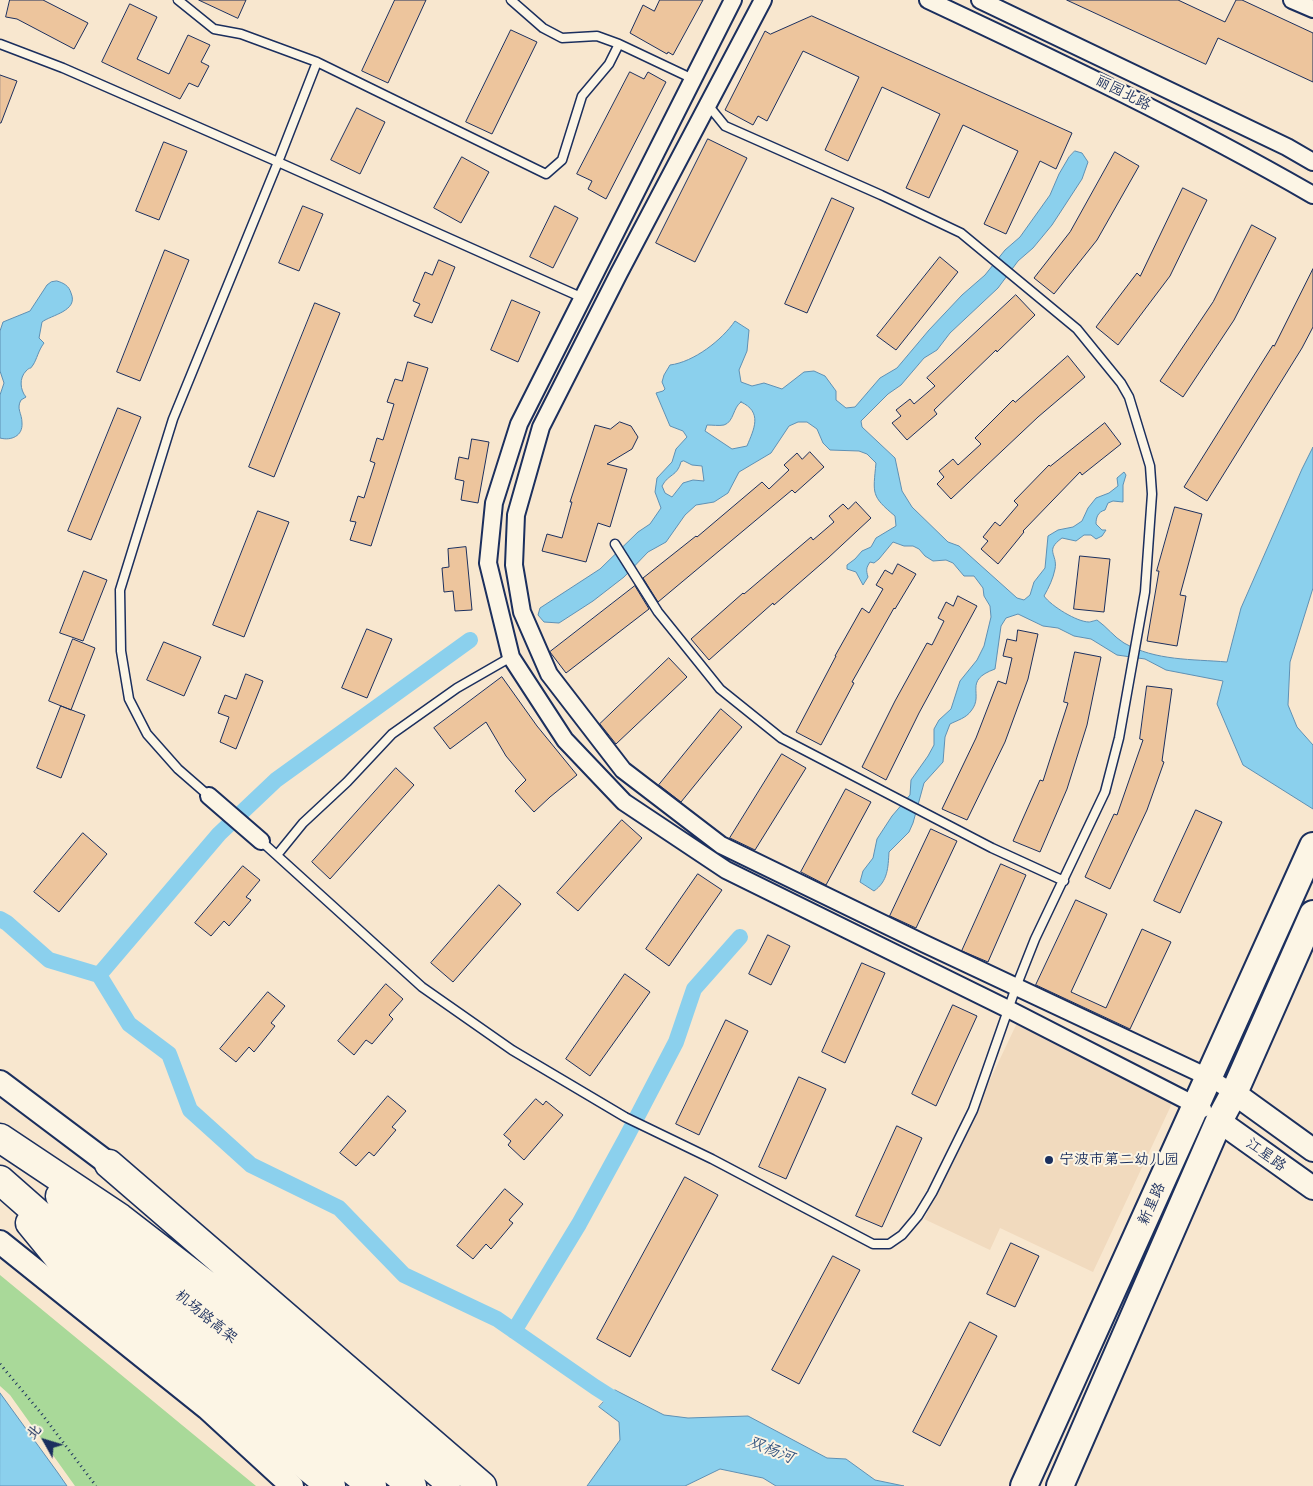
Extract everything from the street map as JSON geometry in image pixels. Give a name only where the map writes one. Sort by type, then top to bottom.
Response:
[{"type":"highway","points":[[0,1138],[120,1218],[292,1351],[450,1483]]},
{"type":"highway","name":"机场路高架","points":[[0,1147],[412,1486]]},
{"type":"highway","points":[[109,1164],[482,1486]]},
{"type":"highway","name":"机场路高架","points":[[0,1180],[42,1217],[372,1486]]},
{"type":"highway","points":[[0,1187],[75,1278],[331,1486]]},
{"type":"highway","points":[[207,1408],[302,1486]]},
{"type":"main road","name":"新星路","points":[[1024,1486],[1309,857]]},
{"type":"main road","name":"新星路","points":[[1060,1486],[1219,1121],[1234,1093],[1313,914]]},
{"type":"main road","points":[[0,1082],[109,1164]]},
{"type":"main road","name":"江星路","points":[[1234,1093],[1313,1150]]},
{"type":"main road","name":"江星路","points":[[1219,1121],[1313,1188]]},
{"type":"main road","points":[[0,1242],[207,1408],[292,1486]]},
{"type":"street","points":[[733,0],[519,424],[494,503],[488,562],[511,657],[565,740],[624,802],[726,870],[1197,1104],[1219,1121]]},
{"type":"street","points":[[763,0],[623,265],[541,427],[516,514],[514,564],[522,612],[549,674],[623,770],[714,839],[730,849],[1016,987],[1210,1078],[1234,1093]]},
{"type":"street","name":"丽园北路","points":[[928,0],[1092,77],[1254,161],[1313,195]]},
{"type":"street","name":"丽园北路","points":[[980,0],[1278,143],[1313,162]]},
{"type":"street","points":[[1292,0],[1313,10]]},
{"type":"street","points":[[209,796],[261,841]]},
{"type":"lane","points":[[178,0],[214,29],[241,34],[317,62],[546,174],[562,160],[582,96],[609,64],[619,44]]},
{"type":"lane","points":[[510,0],[544,28],[562,38],[597,36],[619,44],[693,79]]},
{"type":"lane","points":[[0,44],[63,68],[583,298]]},
{"type":"lane","points":[[209,796],[178,769],[147,734],[129,699],[121,652],[120,590],[173,419],[317,62]]},
{"type":"lane","points":[[261,841],[422,987],[512,1050],[625,1117],[712,1159],[873,1244],[889,1244],[902,1235],[918,1216],[932,1193],[973,1110],[1008,1009],[1035,939],[1105,792],[1119,738],[1145,592],[1152,494],[1150,466],[1129,397],[1120,382],[1077,329],[961,233],[881,194],[725,126],[708,105]]},
{"type":"lane","points":[[614,544],[658,612],[720,689],[781,738],[992,848],[1064,881]]},
{"type":"lane","points":[[276,855],[303,823],[347,782],[392,734],[457,688],[511,657]]},
{"type":"path","points":[[0,1364],[41,1413],[96,1486]]},
{"type":"shaded area","name":"宁波市第二幼儿园","points":[[1017,1023],[1175,1097],[1093,1272],[1000,1228],[990,1250],[924,1219]]},
{"type":"green space","points":[[0,1275],[256,1486],[75,1486],[10,1395],[0,1386]]},
{"type":"water","points":[[1075,151],[1082,153],[1088,162],[1082,179],[1052,225],[1033,248],[1018,261],[998,288],[950,333],[937,350],[924,358],[901,385],[888,394],[861,421],[862,427],[895,458],[902,491],[912,507],[948,542],[959,546],[1017,598],[1024,600],[1030,595],[1034,582],[1045,568],[1048,536],[1058,530],[1073,527],[1082,521],[1088,508],[1096,498],[1109,493],[1118,486],[1117,478],[1124,472],[1126,475],[1123,485],[1123,502],[1113,501],[1108,503],[1105,510],[1099,513],[1097,517],[1096,524],[1102,530],[1106,530],[1102,536],[1096,539],[1091,535],[1084,535],[1076,541],[1062,538],[1054,546],[1055,569],[1051,583],[1044,596],[1052,604],[1071,616],[1089,622],[1097,620],[1120,641],[1136,649],[1174,658],[1227,662],[1241,608],[1313,447],[1313,588],[1290,662],[1288,705],[1297,727],[1313,745],[1313,809],[1243,765],[1217,704],[1223,681],[1166,670],[1145,659],[1117,655],[1091,639],[1074,636],[1058,628],[1043,626],[1018,614],[1006,618],[1001,626],[995,669],[979,678],[976,688],[975,705],[964,717],[950,724],[945,737],[943,762],[924,783],[909,832],[889,852],[888,869],[885,878],[874,891],[860,882],[863,871],[873,858],[877,839],[892,816],[910,795],[911,780],[934,745],[934,729],[939,720],[951,709],[960,681],[977,660],[984,646],[991,617],[990,606],[984,596],[983,588],[974,576],[964,576],[953,563],[946,560],[933,561],[913,546],[904,546],[893,542],[879,559],[874,563],[870,562],[867,569],[868,577],[863,585],[856,572],[847,569],[847,565],[862,551],[871,547],[876,538],[896,526],[895,516],[881,504],[875,494],[876,463],[867,454],[859,451],[830,450],[823,443],[817,429],[807,422],[798,422],[789,426],[771,453],[739,472],[728,493],[714,502],[696,505],[685,515],[666,542],[648,552],[624,577],[593,601],[559,623],[544,622],[538,615],[540,608],[600,569],[638,532],[650,524],[661,508],[655,492],[657,478],[672,462],[676,449],[687,437],[683,431],[670,426],[656,393],[665,389],[662,382],[670,365],[688,360],[707,349],[735,321],[749,330],[747,351],[739,370],[741,382],[752,386],[764,383],[782,389],[804,372],[814,371],[825,376],[836,391],[836,400],[846,408],[855,407],[880,378],[897,368],[929,330],[962,295],[985,275],[1005,250],[1020,237],[1050,195],[1069,157]],"holes":[[[741,402],[752,411],[755,421],[754,427],[747,446],[732,449],[705,431],[707,425],[724,425],[730,421],[736,407]],[[684,461],[692,465],[702,466],[704,481],[693,480],[683,483],[672,497],[665,493],[662,486],[675,473],[681,462]]]},
{"type":"water","points":[[57,281],[69,288],[72,299],[71,304],[63,312],[42,322],[39,338],[44,343],[33,365],[21,380],[26,397],[21,400],[19,406],[22,423],[21,431],[16,437],[0,438],[0,395],[4,383],[0,371],[0,331],[3,322],[30,311],[47,285]]},
{"type":"water","name":"双杨河","points":[[615,1390],[664,1415],[688,1418],[748,1416],[827,1458],[846,1459],[875,1480],[904,1486],[776,1486],[763,1478],[720,1469],[685,1486],[587,1486],[620,1440],[619,1422],[599,1407]]},
{"type":"water","points":[[0,1393],[58,1473],[67,1486],[0,1486]]},
{"type":"building","points":[[10,0],[43,0],[88,23],[74,49],[17,19],[6,17]]},
{"type":"building","points":[[199,0],[246,0],[238,18]]},
{"type":"building","points":[[395,0],[426,0],[388,83],[362,71]]},
{"type":"building","points":[[660,0],[703,0],[673,55],[668,52],[667,54],[630,33],[643,5],[654,11]]},
{"type":"building","points":[[1067,0],[1178,0],[1225,22],[1236,0],[1242,0],[1313,33],[1313,82],[1218,38],[1206,64]]},
{"type":"building","points":[[130,4],[157,17],[137,59],[169,74],[188,35],[210,45],[201,62],[209,66],[198,87],[189,83],[180,99],[102,62]]},
{"type":"building","points":[[812,16],[1072,133],[1056,169],[1040,161],[1006,234],[984,224],[1018,151],[963,125],[929,198],[906,188],[940,114],[882,87],[848,161],[825,150],[859,77],[803,51],[767,121],[758,116],[753,125],[725,110],[765,31],[770,34]]},
{"type":"building","points":[[511,30],[537,42],[492,134],[466,122]]},
{"type":"building","points":[[630,72],[644,79],[648,72],[666,82],[606,199],[588,189],[592,181],[577,174]]},
{"type":"building","points":[[0,75],[17,81],[1,123],[0,123]]},
{"type":"building","points":[[357,108],[385,122],[360,174],[331,160]]},
{"type":"building","points":[[708,139],[747,158],[695,262],[656,243]]},
{"type":"building","points":[[164,142],[187,151],[159,220],[136,211]]},
{"type":"building","points":[[1115,152],[1139,166],[1097,240],[1054,294],[1034,278],[1070,232]]},
{"type":"building","points":[[462,157],[489,172],[461,223],[434,208]]},
{"type":"building","points":[[1183,188],[1207,200],[1170,276],[1118,345],[1096,327],[1137,273],[1140,276]]},
{"type":"building","points":[[832,198],[854,208],[807,313],[785,304]]},
{"type":"building","points":[[303,206],[323,214],[299,271],[279,263]]},
{"type":"building","points":[[555,206],[578,218],[553,268],[530,257]]},
{"type":"building","points":[[1252,225],[1276,238],[1234,320],[1183,397],[1160,381],[1213,302]]},
{"type":"building","points":[[165,250],[189,260],[140,381],[117,372]]},
{"type":"building","points":[[940,257],[958,272],[896,350],[877,336]]},
{"type":"building","points":[[439,260],[455,267],[432,323],[414,316],[420,304],[413,301],[425,272],[432,275]]},
{"type":"building","points":[[1313,269],[1313,327],[1302,348],[1207,501],[1184,487],[1274,346]]},
{"type":"building","points":[[1016,295],[1035,315],[934,410],[937,414],[907,440],[892,423],[901,416],[896,410],[910,399],[914,404],[935,386],[927,378]]},
{"type":"building","points":[[512,300],[540,312],[518,362],[491,350]]},
{"type":"building","points":[[315,303],[340,313],[274,477],[249,467]]},
{"type":"building","points":[[1068,356],[1085,377],[1038,417],[951,499],[937,484],[944,477],[939,471],[953,459],[958,465],[981,444],[975,438],[1013,400],[1015,402]]},
{"type":"building","points":[[408,362],[428,368],[371,546],[350,540],[356,522],[350,521],[358,496],[364,498],[375,463],[370,461],[377,438],[383,440],[394,404],[387,402],[395,379],[402,381]]},
{"type":"building","points":[[118,408],[141,417],[91,540],[68,531]]},
{"type":"building","points":[[620,422],[631,426],[638,437],[632,449],[607,464],[627,469],[610,527],[598,523],[586,562],[542,551],[547,534],[562,538],[572,502],[570,502],[595,425],[610,429]]},
{"type":"building","points":[[1105,423],[1121,444],[1082,475],[1080,472],[1023,531],[998,564],[981,549],[988,541],[983,537],[995,522],[1000,526],[1018,505],[1014,501],[1049,465]]},
{"type":"building","points":[[472,439],[489,442],[478,503],[461,500],[464,481],[455,479],[459,457],[468,459]]},
{"type":"building","points":[[810,452],[824,467],[795,493],[792,490],[658,602],[643,578],[697,537],[762,482],[769,489],[789,470],[784,465],[797,453],[802,459]]},
{"type":"building","points":[[856,502],[871,518],[828,558],[774,605],[773,603],[709,660],[691,639],[811,537],[813,540],[834,522],[829,516],[843,504],[848,509]]},
{"type":"building","points":[[1175,507],[1202,514],[1180,595],[1186,596],[1177,646],[1147,641],[1159,571],[1157,571]]},
{"type":"building","points":[[258,511],[289,522],[244,637],[213,625]]},
{"type":"building","points":[[466,547],[472,610],[455,611],[453,591],[444,592],[442,568],[449,567],[448,549]]},
{"type":"building","points":[[1080,556],[1110,559],[1104,612],[1074,609]]},
{"type":"building","points":[[898,564],[916,574],[894,608],[852,682],[854,683],[821,745],[796,732],[862,608],[869,613],[883,589],[876,585],[885,570],[892,574]]},
{"type":"building","points":[[84,571],[107,580],[83,641],[60,633]]},
{"type":"building","points":[[635,586],[649,609],[566,673],[550,652]]},
{"type":"building","points":[[958,596],[977,606],[919,713],[886,780],[862,767],[927,643],[932,645],[944,621],[938,618],[946,602],[953,606]]},
{"type":"building","points":[[367,629],[392,639],[367,698],[342,688]]},
{"type":"building","points":[[1018,630],[1038,634],[1028,679],[1005,742],[967,820],[942,809],[976,738],[998,681],[1006,684],[1012,658],[1003,656],[1007,639],[1016,641]]},
{"type":"building","points":[[73,639],[95,648],[71,710],[49,701]]},
{"type":"building","points":[[164,642],[201,657],[184,696],[147,680]]},
{"type":"building","points":[[1075,652],[1101,657],[1087,725],[1067,789],[1040,852],[1013,841],[1040,780],[1043,781],[1068,703],[1064,702]]},
{"type":"building","points":[[669,658],[687,677],[616,744],[600,724]]},
{"type":"building","points":[[246,674],[263,681],[236,749],[220,742],[229,717],[218,713],[225,695],[236,699]]},
{"type":"building","points":[[502,677],[537,726],[577,775],[534,812],[515,791],[526,780],[506,756],[486,722],[450,749],[434,728]]},
{"type":"building","points":[[1147,686],[1172,689],[1162,761],[1164,762],[1147,810],[1110,889],[1085,877],[1114,814],[1117,815],[1143,740],[1140,739]]},
{"type":"building","points":[[61,706],[85,715],[61,778],[37,768]]},
{"type":"building","points":[[721,709],[742,727],[681,802],[659,785]]},
{"type":"building","points":[[782,754],[806,768],[755,850],[730,838]]},
{"type":"building","points":[[396,768],[414,785],[330,879],[312,862]]},
{"type":"building","points":[[846,789],[871,802],[826,885],[801,872]]},
{"type":"building","points":[[1196,810],[1222,822],[1180,913],[1154,901]]},
{"type":"building","points":[[622,820],[642,838],[578,911],[557,893]]},
{"type":"building","points":[[931,829],[957,841],[916,928],[890,916]]},
{"type":"building","points":[[83,833],[107,854],[59,912],[34,892]]},
{"type":"building","points":[[1001,864],[1026,875],[988,962],[962,951]]},
{"type":"building","points":[[243,866],[260,880],[246,897],[251,900],[229,926],[224,921],[211,936],[195,923]]},
{"type":"building","points":[[698,874],[722,890],[669,966],[646,949]]},
{"type":"building","points":[[499,885],[521,904],[453,982],[431,963]]},
{"type":"building","points":[[1076,900],[1107,914],[1071,992],[1106,1008],[1142,929],[1171,942],[1130,1029],[1036,985]]},
{"type":"building","points":[[768,935],[790,946],[771,985],[749,974]]},
{"type":"building","points":[[862,963],[885,973],[845,1063],[822,1052]]},
{"type":"building","points":[[625,974],[650,992],[590,1076],[566,1059]]},
{"type":"building","points":[[386,984],[403,999],[389,1015],[393,1019],[372,1044],[366,1040],[354,1055],[338,1041]]},
{"type":"building","points":[[268,992],[285,1006],[271,1023],[275,1026],[254,1052],[249,1047],[236,1062],[220,1049]]},
{"type":"building","points":[[953,1005],[977,1016],[936,1106],[912,1094]]},
{"type":"building","points":[[726,1020],[748,1031],[699,1135],[676,1124]]},
{"type":"building","points":[[799,1077],[826,1089],[786,1179],[759,1167]]},
{"type":"building","points":[[388,1096],[406,1111],[392,1127],[396,1130],[374,1156],[369,1152],[356,1166],[340,1153]]},
{"type":"building","points":[[536,1099],[543,1105],[546,1101],[563,1115],[524,1160],[508,1145],[511,1141],[504,1135]]},
{"type":"building","points":[[897,1126],[922,1138],[882,1227],[856,1216]]},
{"type":"building","points":[[685,1177],[718,1195],[630,1357],[597,1339]]},
{"type":"building","points":[[505,1189],[523,1204],[509,1220],[513,1223],[491,1249],[486,1244],[473,1259],[457,1246]]},
{"type":"building","points":[[1011,1243],[1039,1256],[1015,1307],[987,1294]]},
{"type":"building","points":[[833,1256],[860,1270],[799,1384],[772,1370]]},
{"type":"building","points":[[970,1322],[997,1336],[940,1446],[913,1432]]},
{"type":"waterway","points":[[99,975],[219,834],[276,780],[470,640]]},
{"type":"waterway","points":[[0,919],[49,960],[99,975],[129,1024],[169,1054],[190,1110],[251,1165],[339,1208],[404,1275],[497,1319],[628,1408]]},
{"type":"waterway","points":[[514,1331],[579,1224],[626,1138],[676,1042],[694,989],[740,937]]},
{"type":"place","name":"宁波市第二幼儿园","points":[[1049,1160]]}]
